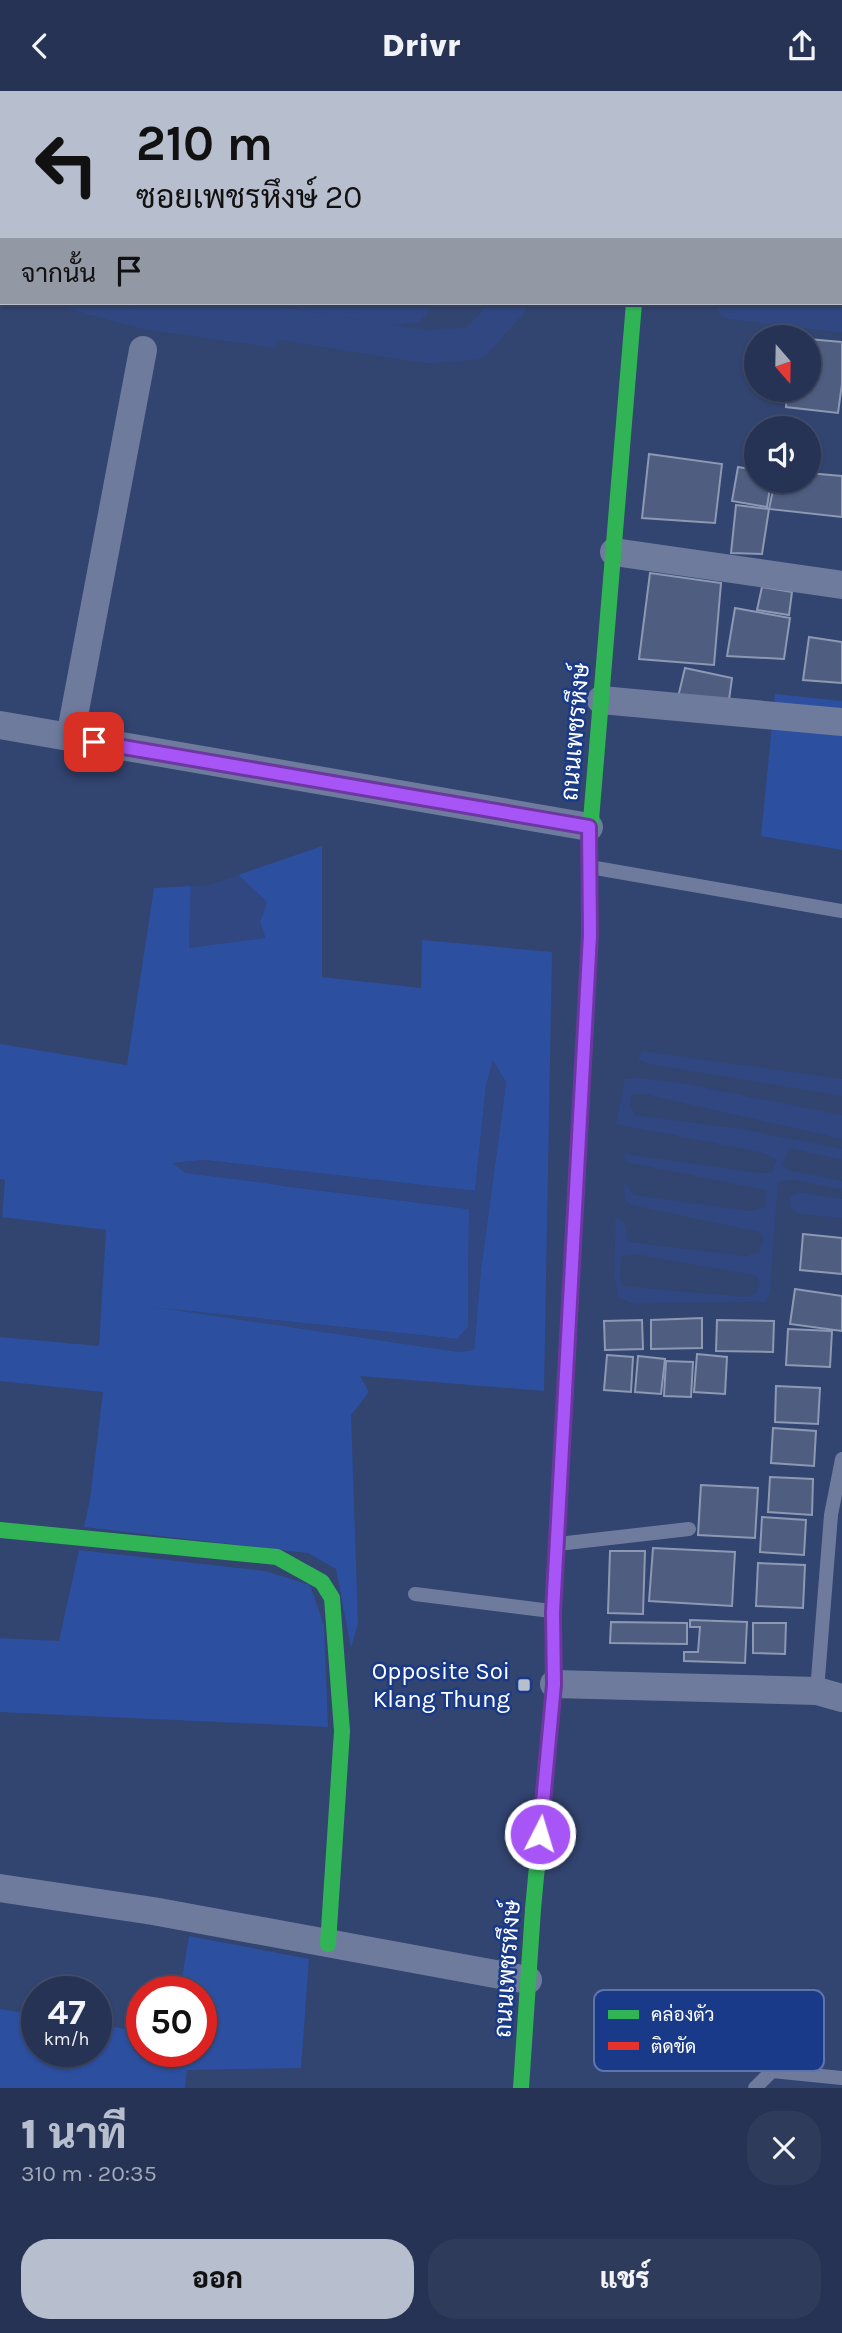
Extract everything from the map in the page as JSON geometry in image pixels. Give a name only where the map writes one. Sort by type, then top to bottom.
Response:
[{"type":"main road","name":"ถนนเพชรหึงษ์","points":[[521,2088],[554,1685],[553,1612],[590,935],[589,827],[633,309]]},
{"type":"main road","points":[[0,1530],[277,1557],[322,1581],[332,1598],[337,1637],[341,1731],[328,1944]]},
{"type":"street","points":[[70,737],[143,350]]},
{"type":"street","points":[[614,552],[842,585]]},
{"type":"street","points":[[601,701],[842,722]]},
{"type":"street","points":[[0,725],[589,827]]},
{"type":"street","points":[[554,1685],[829,1695]]},
{"type":"street","points":[[0,1888],[528,1980]]},
{"type":"lane","points":[[588,867],[842,911]]},
{"type":"lane","points":[[829,1695],[831,1515],[842,1459]]},
{"type":"lane","points":[[558,1544],[689,1529]]},
{"type":"lane","points":[[415,1594],[553,1612]]},
{"type":"lane","points":[[755,2088],[772,2071],[842,2078]]},
{"type":"shaded area","points":[[53,305],[185,305],[281,328],[275,348],[143,329]]},
{"type":"shaded area","points":[[286,305],[436,305],[418,323],[365,328]]},
{"type":"shaded area","points":[[775,694],[842,701],[842,850],[761,836]]},
{"type":"shaded area","points":[[322,846],[322,977],[421,988],[422,940],[552,952],[544,1391],[360,1376],[369,1392],[351,1415],[358,1623],[351,1648],[336,1569],[308,1553],[84,1527],[103,1392],[0,1381],[0,1337],[99,1346],[106,1230],[2,1217],[5,1180],[0,1179],[0,1044],[127,1065],[154,888],[191,886],[189,948],[265,937],[260,922],[267,902],[238,875]],"holes":[[[493,1061],[506,1083],[481,1269],[474,1350],[459,1352],[178,1310],[457,1339],[468,1327],[469,1209],[283,1186],[173,1163],[204,1160],[475,1191],[486,1086]]]},
{"type":"shaded area","points":[[238,875],[267,902],[260,922],[265,938],[189,948],[191,886],[209,885]]},
{"type":"shaded area","points":[[642,1051],[842,1079],[842,1096],[649,1064],[638,1060]]},
{"type":"shaded area","points":[[493,1060],[506,1083],[481,1269],[474,1350],[459,1352],[153,1307],[457,1339],[468,1327],[469,1209],[185,1173],[172,1163],[204,1160],[475,1191],[486,1086]]},
{"type":"shaded area","points":[[625,1079],[682,1083],[842,1115],[842,1139],[644,1094],[632,1094],[630,1105],[635,1115],[741,1129],[842,1149],[842,1160],[790,1148],[782,1165],[791,1171],[842,1181],[842,1189],[793,1180],[778,1182],[770,1292],[766,1302],[631,1303],[618,1297],[614,1266],[615,1216],[624,1222],[629,1242],[745,1256],[759,1253],[764,1238],[759,1232],[631,1205],[625,1201],[624,1181],[634,1195],[750,1211],[765,1207],[765,1190],[625,1162],[624,1154],[759,1173],[771,1173],[777,1160],[764,1153],[616,1124]],"holes":[[[634,1254],[755,1275],[760,1282],[756,1293],[745,1297],[623,1286],[620,1268],[622,1256]]]},
{"type":"shaded area","points":[[799,1192],[842,1199],[842,1218],[800,1214],[790,1207],[790,1197]]},
{"type":"shaded area","points":[[79,1550],[265,1571],[310,1585],[324,1625],[328,1727],[0,1712],[0,1638],[59,1641]]},
{"type":"shaded area","points":[[189,1936],[309,1959],[301,2068],[187,2070],[185,2088],[0,2088],[0,2009],[21,2012],[21,2067],[112,2067],[112,2027],[126,2029],[126,2067],[217,2067],[217,1976],[182,1976]]},
{"type":"building","points":[[821,340],[842,342],[842,384],[838,413],[786,407],[786,403],[821,403]]},
{"type":"building","points":[[649,454],[722,464],[715,523],[642,518]]},
{"type":"building","points":[[738,467],[744,468],[744,493],[769,493],[767,507],[732,501]]},
{"type":"building","points":[[821,474],[842,476],[842,517],[769,509],[772,493],[821,493]]},
{"type":"building","points":[[736,505],[769,509],[762,554],[731,553]]},
{"type":"building","points":[[650,573],[721,583],[714,665],[639,659]]},
{"type":"building","points":[[762,587],[792,592],[789,615],[757,610]]},
{"type":"building","points":[[735,608],[790,618],[784,659],[727,656]]},
{"type":"building","points":[[809,637],[842,642],[842,683],[803,680]]},
{"type":"building","points":[[685,668],[732,678],[729,700],[678,697]]},
{"type":"building","points":[[803,1234],[842,1238],[842,1274],[800,1270]]},
{"type":"building","points":[[795,1289],[842,1296],[842,1331],[790,1324]]},
{"type":"building","points":[[702,1318],[702,1348],[651,1349],[651,1320]]},
{"type":"building","points":[[642,1320],[643,1349],[605,1350],[604,1321]]},
{"type":"building","points":[[717,1320],[774,1321],[773,1352],[716,1351]]},
{"type":"building","points":[[788,1329],[832,1331],[830,1367],[786,1365]]},
{"type":"building","points":[[697,1354],[727,1357],[725,1394],[694,1392]]},
{"type":"building","points":[[607,1355],[633,1357],[631,1392],[604,1390]]},
{"type":"building","points":[[638,1356],[665,1359],[661,1394],[635,1392]]},
{"type":"building","points":[[666,1361],[693,1362],[691,1397],[664,1396]]},
{"type":"building","points":[[776,1386],[820,1388],[818,1424],[775,1422]]},
{"type":"building","points":[[773,1428],[816,1431],[814,1466],[771,1463]]},
{"type":"building","points":[[770,1477],[813,1479],[812,1515],[768,1512]]},
{"type":"building","points":[[701,1485],[758,1488],[755,1538],[698,1535]]},
{"type":"building","points":[[762,1517],[806,1520],[804,1555],[760,1552]]},
{"type":"building","points":[[653,1548],[735,1552],[732,1606],[649,1601]]},
{"type":"building","points":[[610,1551],[645,1551],[643,1614],[608,1613]]},
{"type":"building","points":[[758,1563],[805,1565],[803,1608],[756,1606]]},
{"type":"building","points":[[690,1620],[747,1622],[745,1663],[684,1661],[684,1652],[698,1652],[700,1627],[690,1627]]},
{"type":"building","points":[[611,1622],[687,1623],[687,1644],[610,1643]]},
{"type":"building","points":[[753,1623],[786,1623],[785,1654],[753,1653]]},
{"type":"waterway","points":[[164,305],[428,347],[475,343],[509,305]]},
{"type":"waterway","points":[[750,305],[842,316]]},
{"type":"traffic: fast","points":[[589,844],[634,305]]},
{"type":"traffic: fast","points":[[521,2088],[533,1909],[554,1684],[553,1612],[580,1125]]},
{"type":"traffic: fast","points":[[0,1530],[277,1557],[322,1582],[332,1598],[342,1731],[328,1944]]},
{"type":"traffic: jam","points":[[580,1125],[590,935],[589,844]]},
{"type":"place","name":"Opposite Soi Klang Thung","points":[[524,1685]]},
{"type":"route","points":[[94,742],[589,827],[590,935],[553,1612],[554,1685],[540,1834]]}]
